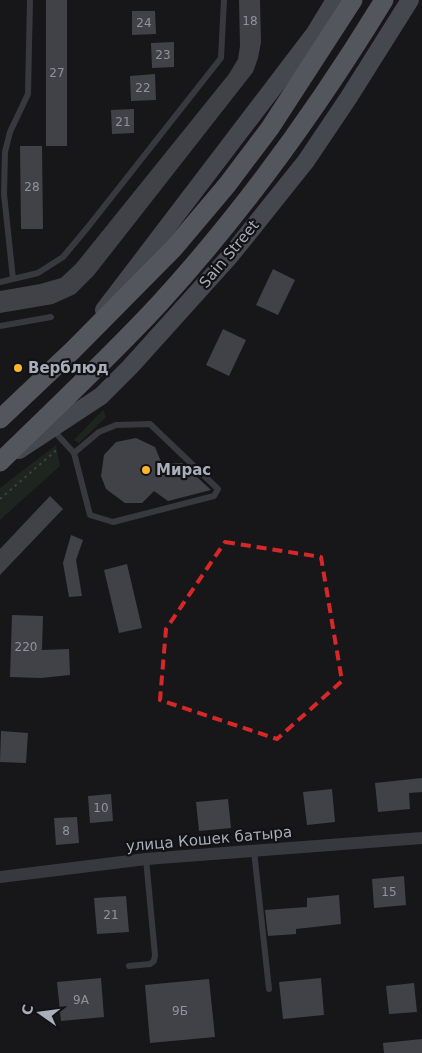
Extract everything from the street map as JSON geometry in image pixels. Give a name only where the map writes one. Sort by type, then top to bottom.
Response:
[{"type":"main road","points":[[0,419],[73,350],[173,249],[227,185],[270,128],[353,0]]},
{"type":"main road","name":"Sain Street","points":[[0,462],[111,354],[159,303],[244,204],[314,108],[384,0]]},
{"type":"street","points":[[73,350],[315,33],[335,0]]},
{"type":"street","name":"Sain Street","points":[[0,462],[100,396],[130,367],[230,256],[306,161],[410,0]]},
{"type":"street","name":"улица Кошек батыра","points":[[0,877],[146,859],[422,838]]},
{"type":"lane","points":[[13,279],[4,194],[5,152],[10,132],[28,94],[30,0]]},
{"type":"lane","points":[[0,282],[38,273],[63,257],[88,227],[221,58],[224,0]]},
{"type":"lane","points":[[0,326],[51,317]]},
{"type":"lane","points":[[52,429],[74,453],[90,515],[113,522],[214,496],[218,489],[150,424],[116,425],[99,432],[74,453]]},
{"type":"lane","points":[[254,851],[269,989]]},
{"type":"lane","points":[[129,966],[150,964],[154,961],[155,955],[146,859]]},
{"type":"highlighted area","points":[[225,542],[321,557],[342,681],[277,739],[160,700],[166,629]]},
{"type":"shaded area","points":[[103,410],[106,417],[79,443],[74,440]]},
{"type":"shaded area","points":[[56,445],[60,466],[0,520],[0,488]]},
{"type":"building","points":[[46,0],[67,0],[67,146],[46,146]]},
{"type":"building","points":[[239,0],[260,0],[261,42],[253,72],[94,275],[75,294],[53,304],[0,313],[0,291],[61,278],[76,264],[229,74],[238,59],[240,46]]},
{"type":"building","points":[[132,11],[155,11],[156,34],[132,35]]},
{"type":"building","points":[[174,42],[174,67],[152,68],[151,43]]},
{"type":"building","points":[[155,74],[156,100],[131,101],[130,76]]},
{"type":"building","points":[[134,109],[134,133],[112,134],[111,110]]},
{"type":"building","points":[[20,146],[42,146],[43,229],[21,229]]},
{"type":"building","points":[[273,269],[295,280],[278,315],[256,305]]},
{"type":"building","points":[[223,329],[246,340],[229,376],[206,365]]},
{"type":"building","name":"Мирас","points":[[136,438],[155,447],[162,464],[182,463],[211,490],[168,501],[154,491],[142,503],[125,503],[106,489],[101,476],[104,455],[116,442]]},
{"type":"building","points":[[50,496],[63,509],[0,575],[0,549]]},
{"type":"building","points":[[71,535],[83,540],[76,560],[82,596],[69,597],[63,563]]},
{"type":"building","points":[[127,564],[142,628],[119,633],[104,570]]},
{"type":"building","points":[[12,615],[43,616],[42,650],[69,649],[70,675],[41,678],[10,677]]},
{"type":"building","points":[[1,731],[28,733],[26,763],[0,762]]},
{"type":"building","points":[[422,778],[422,792],[409,793],[410,809],[378,812],[375,783]]},
{"type":"building","points":[[332,789],[335,822],[307,825],[303,792]]},
{"type":"building","points":[[111,794],[113,821],[90,823],[88,796]]},
{"type":"building","points":[[228,799],[231,828],[199,831],[196,802]]},
{"type":"building","points":[[77,817],[79,843],[56,845],[54,818]]},
{"type":"building","points":[[404,876],[406,905],[374,908],[372,879]]},
{"type":"building","points":[[339,895],[341,924],[296,929],[296,934],[268,936],[265,910],[307,907],[307,898]]},
{"type":"building","points":[[126,896],[129,932],[97,934],[94,898]]},
{"type":"building","points":[[101,978],[104,1017],[61,1021],[57,982]]},
{"type":"building","points":[[321,978],[324,1015],[283,1019],[279,982]]},
{"type":"building","points":[[209,979],[215,1037],[150,1043],[145,985]]},
{"type":"building","points":[[414,983],[417,1012],[389,1014],[386,986]]},
{"type":"building","points":[[422,1039],[422,1053],[384,1053],[383,1043]]},
{"type":"place","name":"Верблюд","points":[[18,368]]},
{"type":"place","name":"Мирас","points":[[146,470]]}]
